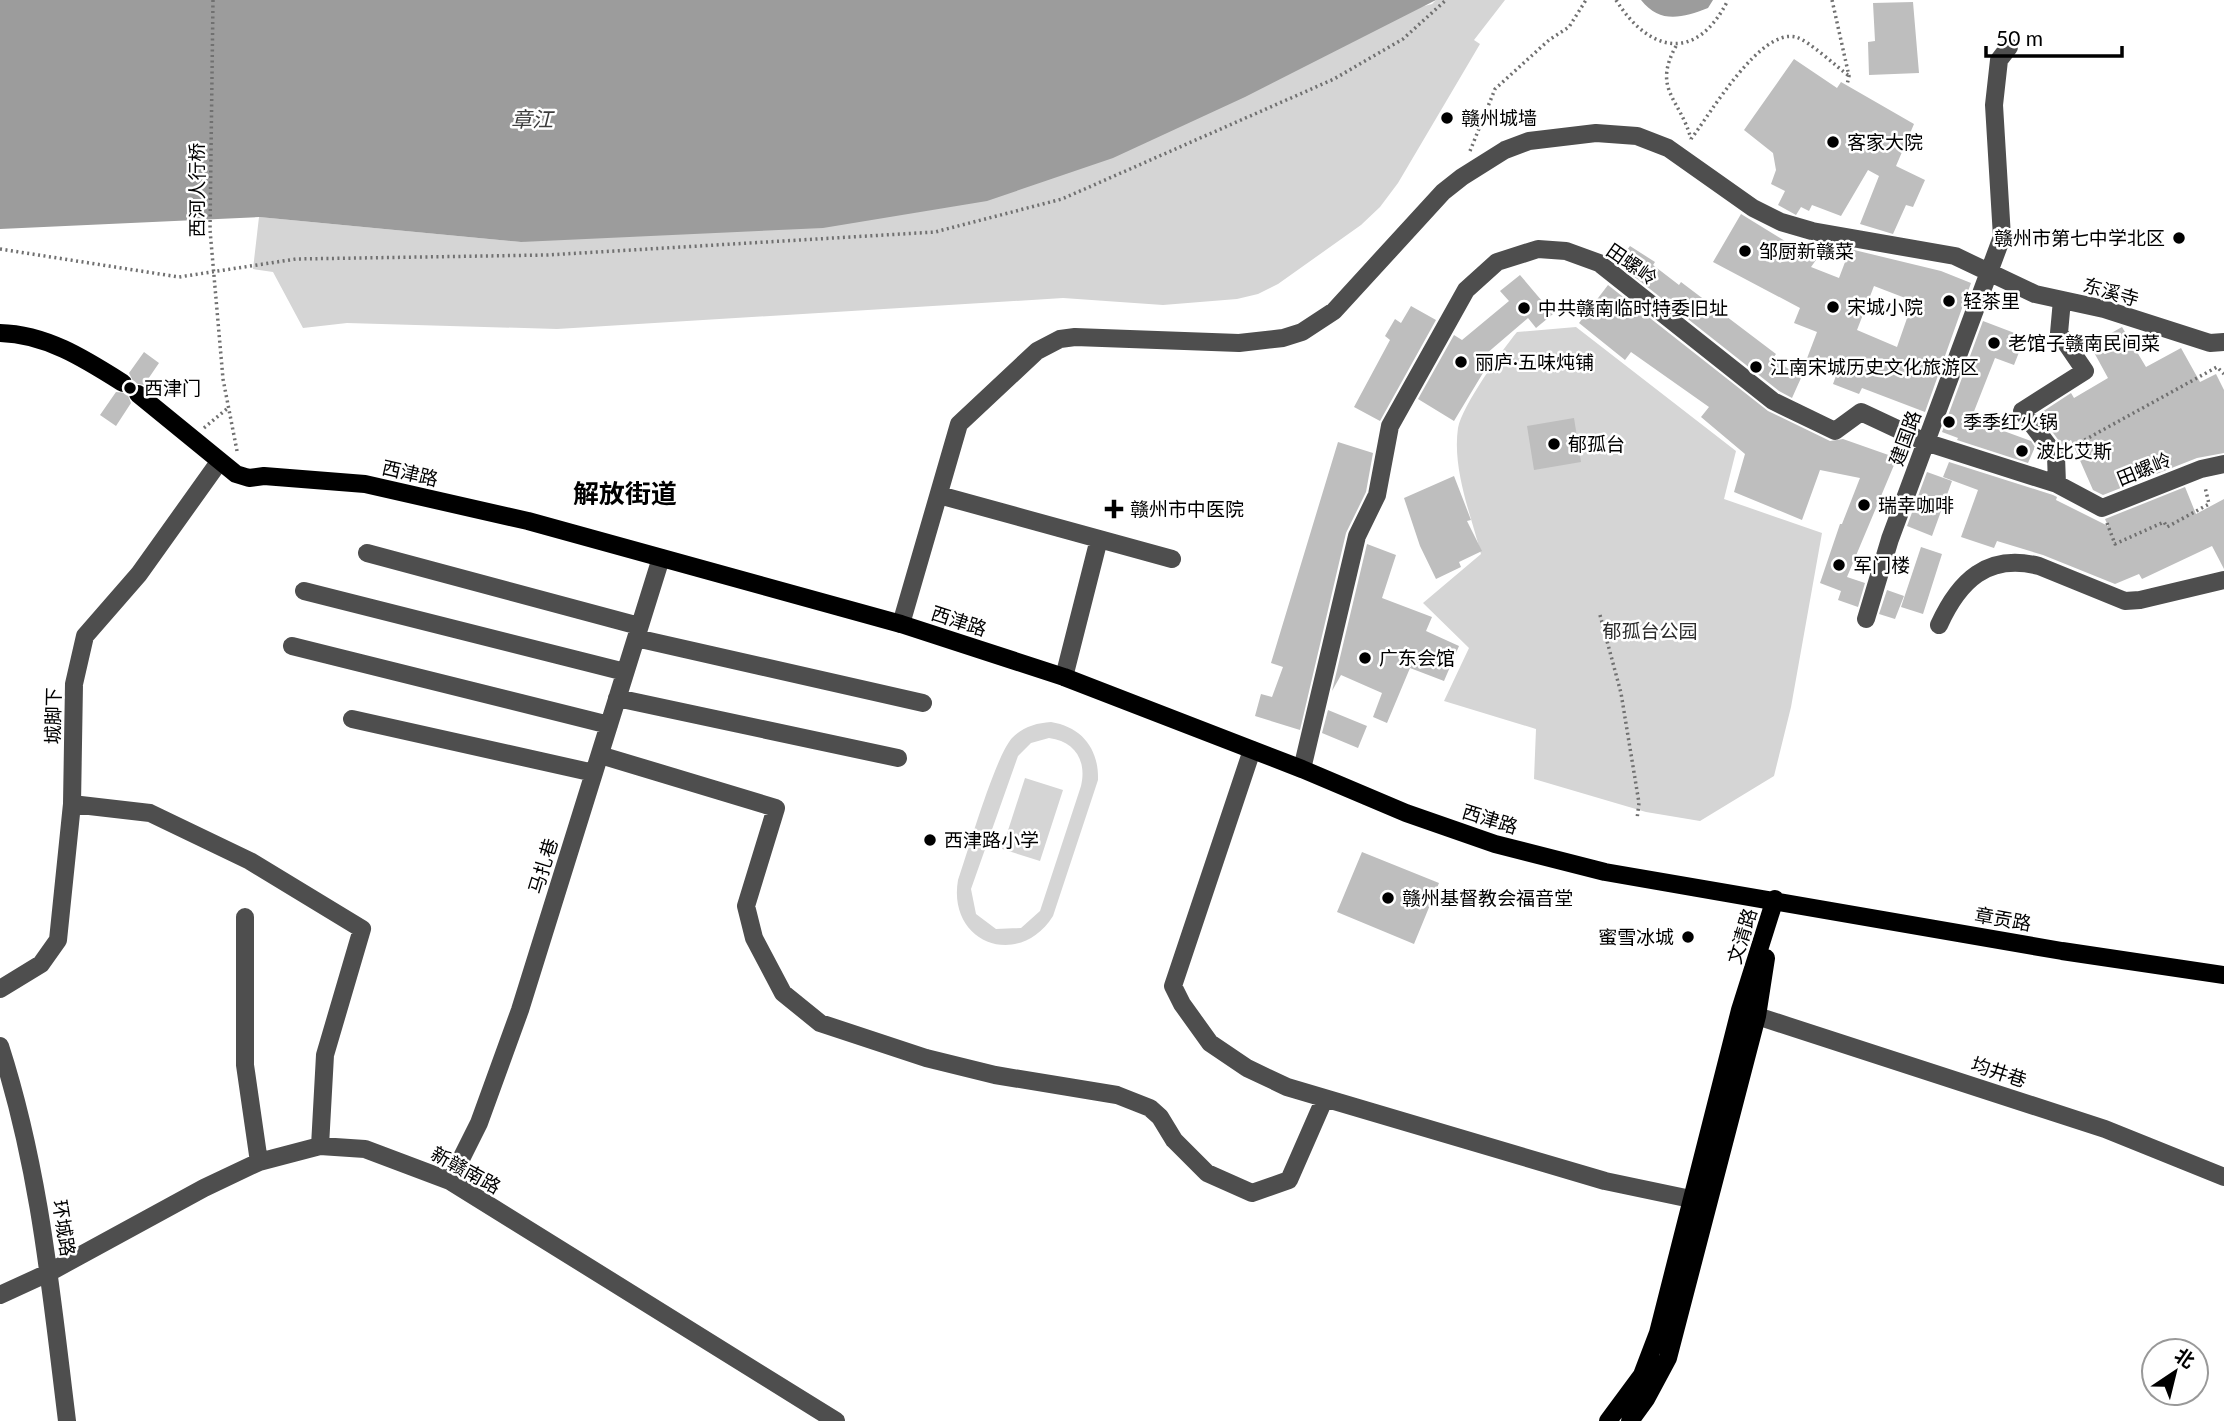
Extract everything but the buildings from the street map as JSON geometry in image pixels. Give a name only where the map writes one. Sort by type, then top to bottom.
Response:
[{"type":"main road","points":[[0,333],[29,334],[87,361],[123,383]]},
{"type":"main road","points":[[0,342],[44,341]]},
{"type":"main road","name":"西津路","points":[[138,394],[236,474],[249,478],[264,476],[365,484],[528,521],[901,624],[1064,677],[1302,769],[1406,813],[1495,844],[1605,872],[1775,899]]},
{"type":"main road","name":"章贡路","points":[[1775,899],[2062,951],[2224,975]]},
{"type":"main road","name":"文清路","points":[[1608,1421],[1636,1383],[1649,1356],[1700,1201],[1757,1016],[1775,899]]},
{"type":"main road","name":"文清路","points":[[1630,1421],[1646,1399],[1668,1358],[1740,1010],[1775,899]]},
{"type":"street","name":"建国路","points":[[1866,619],[1925,442],[2002,237],[1993,104],[1999,60],[2010,47]]},
{"type":"street","name":"东溪寺","points":[[901,624],[959,424],[1049,343],[1075,337],[1239,343],[1283,338],[1302,332],[1334,311],[1443,192],[1505,150],[1530,141],[1596,133],[1637,136],[1679,155],[1753,208],[1780,222],[1812,231],[1955,256],[2035,294],[2104,309],[2210,344],[2224,342]]},
{"type":"street","name":"田螺岭","points":[[1302,769],[1357,536],[1377,495],[1390,426],[1466,290],[1497,262],[1538,249],[1566,251],[1599,263],[1773,401],[1835,431],[1861,412],[1925,442],[2057,484],[2102,508],[2201,469],[2224,464]]},
{"type":"street","points":[[2057,484],[2056,456],[2022,411],[2085,371],[2059,333],[2062,300]]},
{"type":"street","name":"城脚下","points":[[0,989],[41,964],[58,940],[72,804],[74,684],[85,636],[139,574],[219,462]]},
{"type":"street","points":[[939,495],[1172,559]]},
{"type":"street","points":[[1064,677],[1099,539]]},
{"type":"street","points":[[367,553],[638,632],[923,703]]},
{"type":"street","name":"马扎巷","points":[[450,1181],[479,1122],[520,1010],[661,558]]},
{"type":"street","points":[[1939,625],[1957,591],[1981,571],[1995,565],[2025,562],[2125,601],[2140,600],[2224,580]]},
{"type":"street","points":[[304,591],[625,672]]},
{"type":"street","points":[[292,646],[609,725]]},
{"type":"street","points":[[617,698],[898,758]]},
{"type":"street","points":[[352,719],[594,774]]},
{"type":"street","points":[[1252,750],[1173,986],[1182,1004],[1210,1043],[1247,1068],[1324,1100],[1605,1181],[1700,1201]]},
{"type":"street","points":[[600,755],[776,808],[746,906],[754,938],[783,993],[820,1023],[926,1058],[995,1074],[1117,1096],[1150,1108],[1160,1117],[1174,1140],[1207,1173],[1252,1193],[1289,1180],[1324,1100]]},
{"type":"street","points":[[72,804],[150,813],[250,861],[362,929],[325,1055],[320,1146]]},
{"type":"street","points":[[245,917],[245,1065],[259,1162]]},
{"type":"street","name":"均井巷","points":[[1757,1016],[2105,1129],[2224,1177]]},
{"type":"street","name":"环城路","points":[[0,1046],[25,1130],[50,1272],[67,1421]]},
{"type":"street","name":"新赣南路","points":[[0,1294],[50,1272],[204,1188],[259,1162],[320,1146],[365,1149],[450,1181],[836,1421]]},
{"type":"path","name":"西河人行桥","points":[[213,0],[210,230],[223,379],[238,458]]},
{"type":"path","points":[[0,249],[179,276],[296,259],[547,255],[935,232],[1062,199],[1334,79],[1403,38],[1446,0]]},
{"type":"path","points":[[1462,177],[1475,132],[1495,89],[1549,40],[1569,27],[1586,0]]},
{"type":"path","points":[[1616,0],[1640,32],[1676,46],[1692,42],[1708,32],[1728,0]]},
{"type":"path","points":[[1832,0],[1849,76],[1847,85]]},
{"type":"path","points":[[1679,155],[1744,67],[1765,45],[1784,36],[1798,37],[1849,76]]},
{"type":"path","points":[[1676,46],[1668,62],[1665,78],[1691,139]]},
{"type":"path","points":[[2056,456],[2217,366],[2224,374]]},
{"type":"path","points":[[203,429],[229,407]]},
{"type":"path","points":[[2102,508],[2115,544],[2164,523],[2167,527],[2209,504],[2201,469]]},
{"type":"path","points":[[1600,615],[1621,693],[1639,803],[1637,819]]},
{"type":"green space","points":[[1436,0],[1505,0],[1474,40],[1480,44],[1398,183],[1380,207],[1361,225],[1278,284],[1258,294],[1237,299],[1163,305],[1063,298],[557,329],[347,323],[303,328],[273,272],[253,269],[259,217],[521,242],[1432,4]]},
{"type":"green space","name":"郁孤台公园","points":[[1576,327],[1736,451],[1724,499],[1822,533],[1791,707],[1774,776],[1700,821],[1646,812],[1534,779],[1536,729],[1444,701],[1469,648],[1423,603],[1481,554],[1460,476],[1457,444],[1461,418],[1483,378],[1517,332]]},
{"type":"green space","points":[[1045,723],[1062,725],[1080,734],[1092,749],[1098,780],[1053,916],[1039,933],[1022,942],[1005,945],[989,942],[974,933],[963,920],[958,902],[958,880],[1005,748],[1021,731]],"holes":[[[1049,738],[1066,743],[1077,754],[1082,777],[1040,911],[1021,928],[996,929],[976,914],[971,889],[1018,756],[1031,743]]]},
{"type":"green space","points":[[1025,778],[1063,790],[1040,861],[1002,849]]},
{"type":"water","name":"章江","points":[[0,0],[1436,0],[1245,97],[1113,158],[987,201],[823,228],[521,242],[259,217],[0,229]]},
{"type":"water","points":[[1641,0],[1713,0],[1708,8],[1672,17],[1656,13]]},
{"type":"place","name":"赣州城墙","points":[[1447,118]]},
{"type":"place","name":"客家大院","points":[[1833,142]]},
{"type":"place","name":"赣州市第七中学北区","points":[[2179,238]]},
{"type":"place","name":"邹厨新赣菜","points":[[1745,251]]},
{"type":"place","name":"轻茶里","points":[[1949,301]]},
{"type":"place","name":"宋城小院","points":[[1833,307]]},
{"type":"place","name":"中共赣南临时特委旧址","points":[[1524,308]]},
{"type":"place","name":"老馆子赣南民间菜","points":[[1994,343]]},
{"type":"place","name":"丽庐·五味炖铺","points":[[1461,362]]},
{"type":"place","name":"江南宋城历史文化旅游区","points":[[1756,367]]},
{"type":"place","name":"西津门","points":[[130,388]]},
{"type":"place","name":"季季红火锅","points":[[1949,422]]},
{"type":"place","name":"郁孤台","points":[[1554,444]]},
{"type":"place","name":"波比艾斯","points":[[2022,451]]},
{"type":"place","name":"瑞幸咖啡","points":[[1864,505]]},
{"type":"place","name":"赣州市中医院","points":[[1114,509]]},
{"type":"place","name":"军门楼","points":[[1839,565]]},
{"type":"place","name":"广东会馆","points":[[1365,658]]},
{"type":"place","name":"西津路小学","points":[[930,840]]},
{"type":"place","name":"赣州基督教会福音堂","points":[[1388,898]]},
{"type":"place","name":"蜜雪冰城","points":[[1688,937]]},
{"type":"district","name":"解放街道","points":[[625,494]]}]
